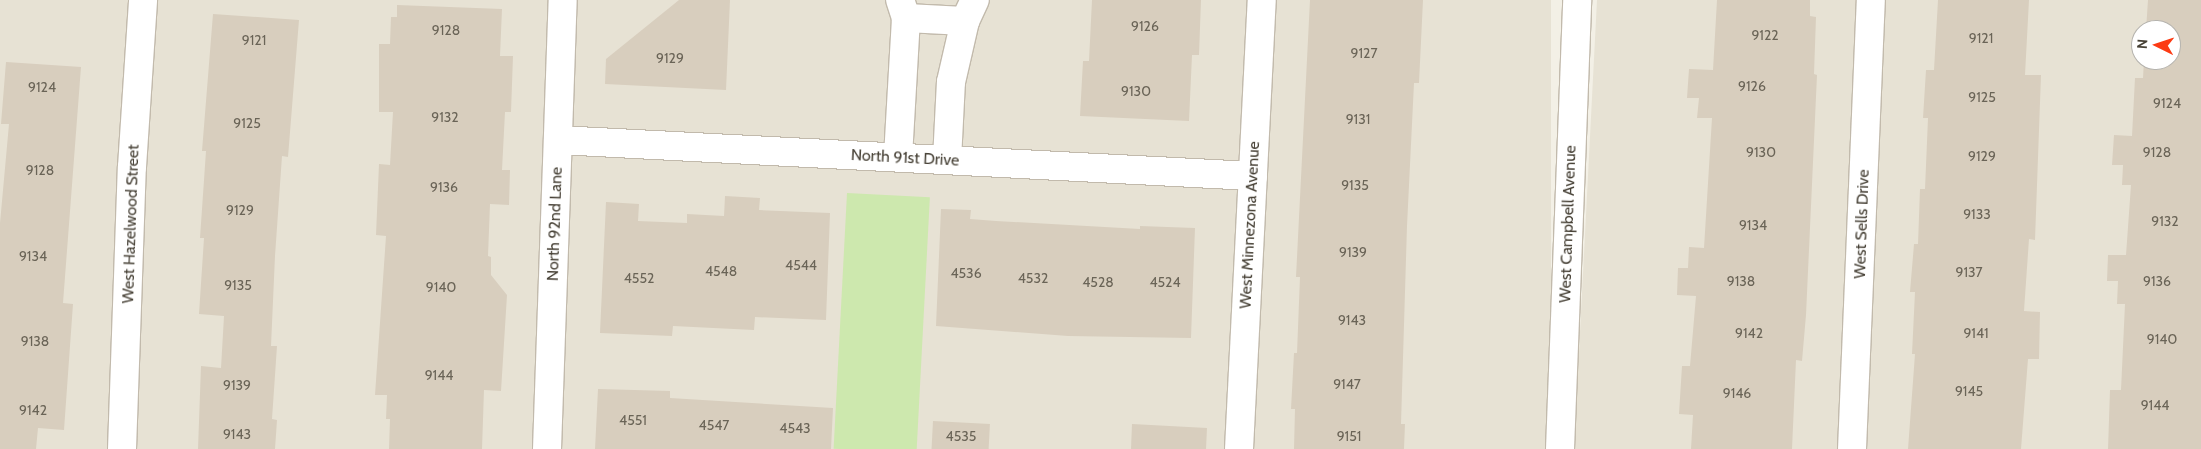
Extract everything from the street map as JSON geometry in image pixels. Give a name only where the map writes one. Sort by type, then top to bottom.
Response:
[{"type":"street","name":"West Hazelwood Street","points":[[122,449],[132,168],[143,0]]},
{"type":"street","name":"North 92nd Lane","points":[[546,449],[563,0]]},
{"type":"street","name":"West Minnezona Avenue","points":[[1239,449],[1262,0]]},
{"type":"street","name":"West Campbell Avenue","points":[[1560,449],[1577,0]]},
{"type":"street","name":"West Sells Drive","points":[[1852,449],[1872,0]]},
{"type":"street","points":[[898,157],[903,9],[970,10],[951,82],[947,160]]},
{"type":"street","name":"North 91st Drive","points":[[558,140],[1253,176]]},
{"type":"shaded area","points":[[0,0],[1551,0],[1551,449],[0,449]]},
{"type":"shaded area","points":[[1597,0],[2201,0],[2201,449],[1574,449]]},
{"type":"green space","points":[[847,193],[930,197],[917,449],[834,449]]},
{"type":"building","points":[[679,0],[730,0],[726,90],[605,84],[606,59]]},
{"type":"building","points":[[1092,0],[1201,0],[1199,55],[1192,55],[1189,121],[1080,116],[1083,61],[1089,61]]},
{"type":"building","points":[[1310,0],[1423,0],[1419,83],[1414,83],[1407,226],[1401,424],[1405,424],[1404,449],[1294,449],[1295,409],[1291,409],[1294,353],[1297,353],[1300,277],[1296,277]]},
{"type":"building","points":[[1717,0],[1810,0],[1810,16],[1816,17],[1814,74],[1817,75],[1806,315],[1802,361],[1796,360],[1792,449],[1691,449],[1693,415],[1679,414],[1682,366],[1690,366],[1696,296],[1677,295],[1678,268],[1688,268],[1689,247],[1704,248],[1712,118],[1697,118],[1699,98],[1687,98],[1689,69],[1713,70]]},
{"type":"building","points":[[1938,0],[2029,0],[2025,75],[2041,75],[2035,240],[2029,239],[2024,311],[2040,312],[2039,359],[2028,359],[2021,449],[1908,449],[1915,354],[1912,354],[1915,292],[1910,292],[1914,244],[1918,244],[1920,189],[1925,189],[1928,118],[1923,118],[1926,70],[1934,70]]},
{"type":"building","points":[[2148,0],[2201,0],[2201,449],[2108,449],[2110,390],[2121,390],[2125,304],[2117,304],[2118,281],[2107,281],[2108,255],[2126,255],[2131,185],[2122,185],[2123,165],[2112,165],[2114,135],[2132,136],[2135,78],[2143,78],[2143,70],[2181,70],[2181,20],[2147,20]]},
{"type":"building","points":[[397,5],[502,9],[500,56],[513,56],[511,112],[505,112],[502,170],[510,170],[509,205],[490,204],[488,256],[491,257],[491,275],[507,295],[501,391],[484,390],[482,449],[389,449],[390,419],[386,419],[387,395],[375,395],[386,236],[376,235],[379,164],[390,165],[393,112],[379,112],[379,44],[390,44],[391,17],[397,17]]},
{"type":"building","points":[[213,14],[299,20],[288,157],[282,156],[275,256],[271,346],[277,346],[272,419],[277,420],[275,449],[198,449],[201,366],[221,368],[224,316],[199,314],[204,238],[200,238],[206,151],[202,151]]},
{"type":"building","points":[[6,62],[81,67],[63,303],[73,304],[64,430],[38,428],[36,449],[0,449],[0,223],[9,124],[1,124]]},
{"type":"building","points":[[725,196],[760,198],[759,210],[830,213],[826,320],[755,317],[754,330],[673,326],[672,336],[600,333],[606,202],[639,204],[638,221],[687,223],[687,214],[724,216]]},
{"type":"building","points":[[941,209],[971,210],[970,219],[996,221],[1140,229],[1140,226],[1195,228],[1191,338],[1068,336],[936,326]]},
{"type":"building","points":[[598,389],[670,391],[670,398],[833,408],[831,449],[595,449]]},
{"type":"building","points":[[933,421],[990,424],[989,449],[932,449]]},
{"type":"building","points":[[1132,424],[1207,428],[1206,449],[1131,449]]}]
